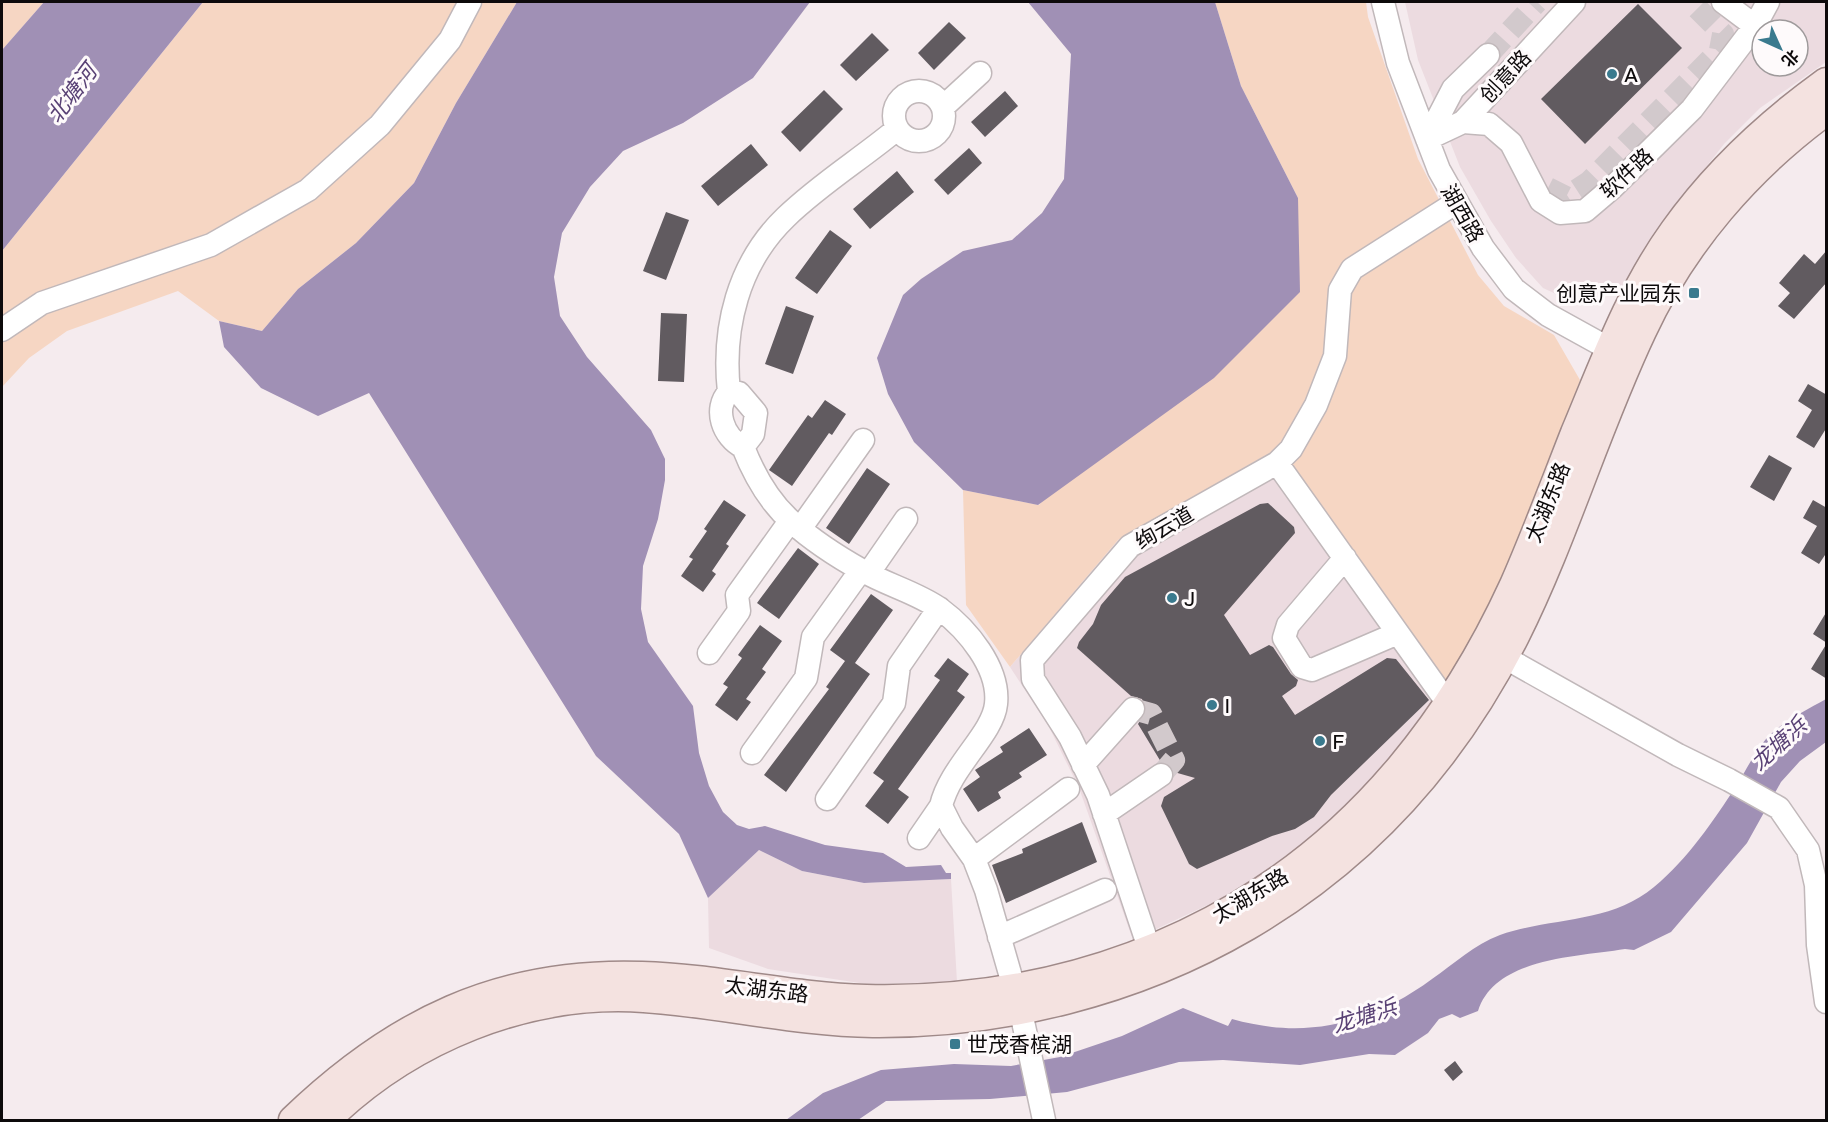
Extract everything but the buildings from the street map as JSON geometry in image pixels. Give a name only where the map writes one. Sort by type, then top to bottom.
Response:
[{"type":"main road","name":"太湖东路","points":[[326,1120],[379,1074],[447,1035],[524,1009],[577,1000],[640,997],[869,1023],[930,1022],[1018,1001],[1095,992],[1175,963],[1245,927],[1345,860],[1393,814],[1433,765],[1467,718],[1504,657],[1534,592],[1620,354],[1623,317],[1672,233],[1716,178],[1763,129],[1827,82]]},
{"type":"main road","name":"太湖东路","points":[[293,1120],[330,1085],[403,1032],[473,1001],[518,988],[564,979],[640,976],[821,996],[867,999],[1018,1001],[1149,948],[1235,908],[1327,845],[1376,797],[1449,705],[1516,581],[1620,354],[1643,327],[1689,249],[1734,190],[1779,147],[1827,111]]},
{"type":"street","points":[[2,330],[42,303],[211,245],[308,190],[380,125],[450,40],[470,2]]},
{"type":"street","name":"湖西路","points":[[1383,2],[1398,63],[1439,170],[1483,248],[1514,289],[1548,315],[1620,354]]},
{"type":"street","name":"创意路","points":[[1427,139],[1463,122],[1574,2]]},
{"type":"street","points":[[1723,2],[1750,22]]},
{"type":"street","name":"软件路","points":[[1759,18],[1768,2]]},
{"type":"street","name":"软件路","points":[[1489,124],[1511,143],[1541,201],[1560,213],[1585,211],[1612,188],[1692,109],[1750,33]]},
{"type":"street","points":[[1427,139],[1453,89],[1488,55]]},
{"type":"street","points":[[943,107],[930,93],[920,91],[909,93],[900,99],[895,108],[894,118],[897,129],[911,140],[930,139],[942,126],[943,107],[980,73]]},
{"type":"street","points":[[1463,122],[1506,127],[1523,139],[1548,188]]},
{"type":"street","points":[[897,129],[794,210],[765,240],[740,288],[732,312],[726,366],[729,392],[722,400],[721,413],[725,428],[734,442],[743,447],[753,473],[770,498],[795,525],[865,572],[939,608],[956,623],[983,655],[997,694],[991,719],[952,775],[941,806],[919,838]]},
{"type":"street","name":"绚云道","points":[[1149,948],[1104,814],[1070,737],[1033,680],[1032,660],[1130,546],[1277,463],[1291,449],[1316,405],[1335,356],[1340,290],[1352,269],[1456,202]]},
{"type":"street","points":[[729,392],[739,393],[756,413],[753,434],[743,447]]},
{"type":"street","points":[[709,653],[739,611],[737,595],[863,440]]},
{"type":"street","points":[[1277,463],[1449,705]]},
{"type":"street","points":[[752,753],[806,678],[813,637],[906,519]]},
{"type":"street","points":[[1345,558],[1288,625],[1284,638],[1302,667],[1312,670],[1398,633]]},
{"type":"street","points":[[827,799],[894,703],[899,666],[939,608]]},
{"type":"street","points":[[1504,657],[1678,756],[1729,780],[1779,808],[1808,850],[1815,885],[1818,945],[1827,1002]]},
{"type":"street","points":[[1083,765],[1133,709]]},
{"type":"street","points":[[1104,814],[1161,775]]},
{"type":"street","points":[[974,859],[1068,789]]},
{"type":"street","points":[[941,806],[952,828],[974,859],[986,890],[1018,1001],[1043,1113]]},
{"type":"street","points":[[999,937],[1104,890]]},
{"type":"shaded area","points":[[2,2],[44,2],[2,50]]},
{"type":"shaded area","points":[[203,2],[517,2],[456,103],[414,183],[356,243],[298,289],[262,331],[219,321],[178,291],[67,331],[29,358],[2,387],[2,251]]},
{"type":"shaded area","points":[[1215,2],[1366,2],[1368,17],[1418,159],[1478,275],[1504,306],[1554,335],[1580,380],[1550,462],[1500,582],[1439,697],[1266,455],[1118,540],[1010,667],[966,605],[963,490],[1039,505],[1298,198],[1241,86]]},
{"type":"shaded area","points":[[1405,2],[1826,2],[1826,62],[1810,73],[1810,18],[1750,18],[1750,78],[1803,78],[1760,108],[1724,144],[1657,230],[1622,291],[1578,304],[1543,288],[1516,258],[1491,221],[1460,167],[1418,60]]},
{"type":"shaded area","points":[[1266,455],[1439,697],[1402,748],[1325,828],[1281,863],[1231,894],[1133,940],[1079,788],[1049,727],[1010,667],[1118,540]]},
{"type":"shaded area","points":[[759,850],[802,871],[864,883],[951,879],[957,982],[866,984],[768,969],[709,948],[708,898]]},
{"type":"water","name":"北塘河","points":[[44,2],[203,2],[2,251],[2,50]]},
{"type":"water","points":[[517,2],[810,2],[753,78],[683,123],[623,151],[590,187],[562,233],[554,277],[560,316],[587,357],[651,430],[665,459],[665,480],[658,519],[643,566],[641,609],[648,642],[693,706],[699,753],[709,786],[723,812],[737,825],[749,829],[765,826],[825,845],[883,853],[906,867],[941,865],[946,873],[951,873],[951,879],[864,883],[802,871],[759,850],[708,898],[679,834],[596,756],[369,393],[318,416],[261,388],[224,347],[219,321],[262,331],[298,289],[356,243],[414,183],[456,103]]},
{"type":"water","points":[[1028,2],[1215,2],[1241,86],[1298,198],[1300,292],[1214,378],[1038,505],[963,490],[914,442],[888,394],[877,358],[903,295],[921,279],[963,251],[1012,240],[1042,213],[1064,179],[1071,54]]},
{"type":"water","name":"龙塘浜","points":[[1826,699],[1826,742],[1800,761],[1781,782],[1747,843],[1671,932],[1634,950],[1625,949],[1562,958],[1520,970],[1502,980],[1487,993],[1478,1011],[1460,1018],[1452,1014],[1439,1019],[1428,1033],[1395,1055],[1369,1054],[1300,1065],[1223,1060],[1179,1062],[1067,1092],[990,1099],[886,1101],[858,1120],[786,1120],[823,1093],[881,1070],[954,1064],[1011,1066],[1060,1057],[1122,1036],[1183,1008],[1228,1026],[1232,1019],[1286,1028],[1337,1024],[1361,1017],[1409,994],[1473,949],[1500,935],[1519,929],[1599,914],[1637,899],[1654,887],[1689,852],[1719,812],[1766,739],[1802,712]]},
{"type":"tunnel","points":[[1488,55],[1537,2]]},
{"type":"tunnel","points":[[1548,188],[1566,197],[1589,182],[1720,50],[1723,34],[1691,2]]},
{"type":"tunnel","points":[[1133,709],[1151,714],[1174,760],[1161,775]]},
{"type":"place","name":"A","points":[[1612,74]]},
{"type":"place","name":"创意产业园东","points":[[1694,293]]},
{"type":"place","name":"J","points":[[1172,598]]},
{"type":"place","name":"I","points":[[1212,705]]},
{"type":"place","name":"F","points":[[1320,741]]},
{"type":"place","name":"世茂香槟湖","points":[[955,1044]]}]
